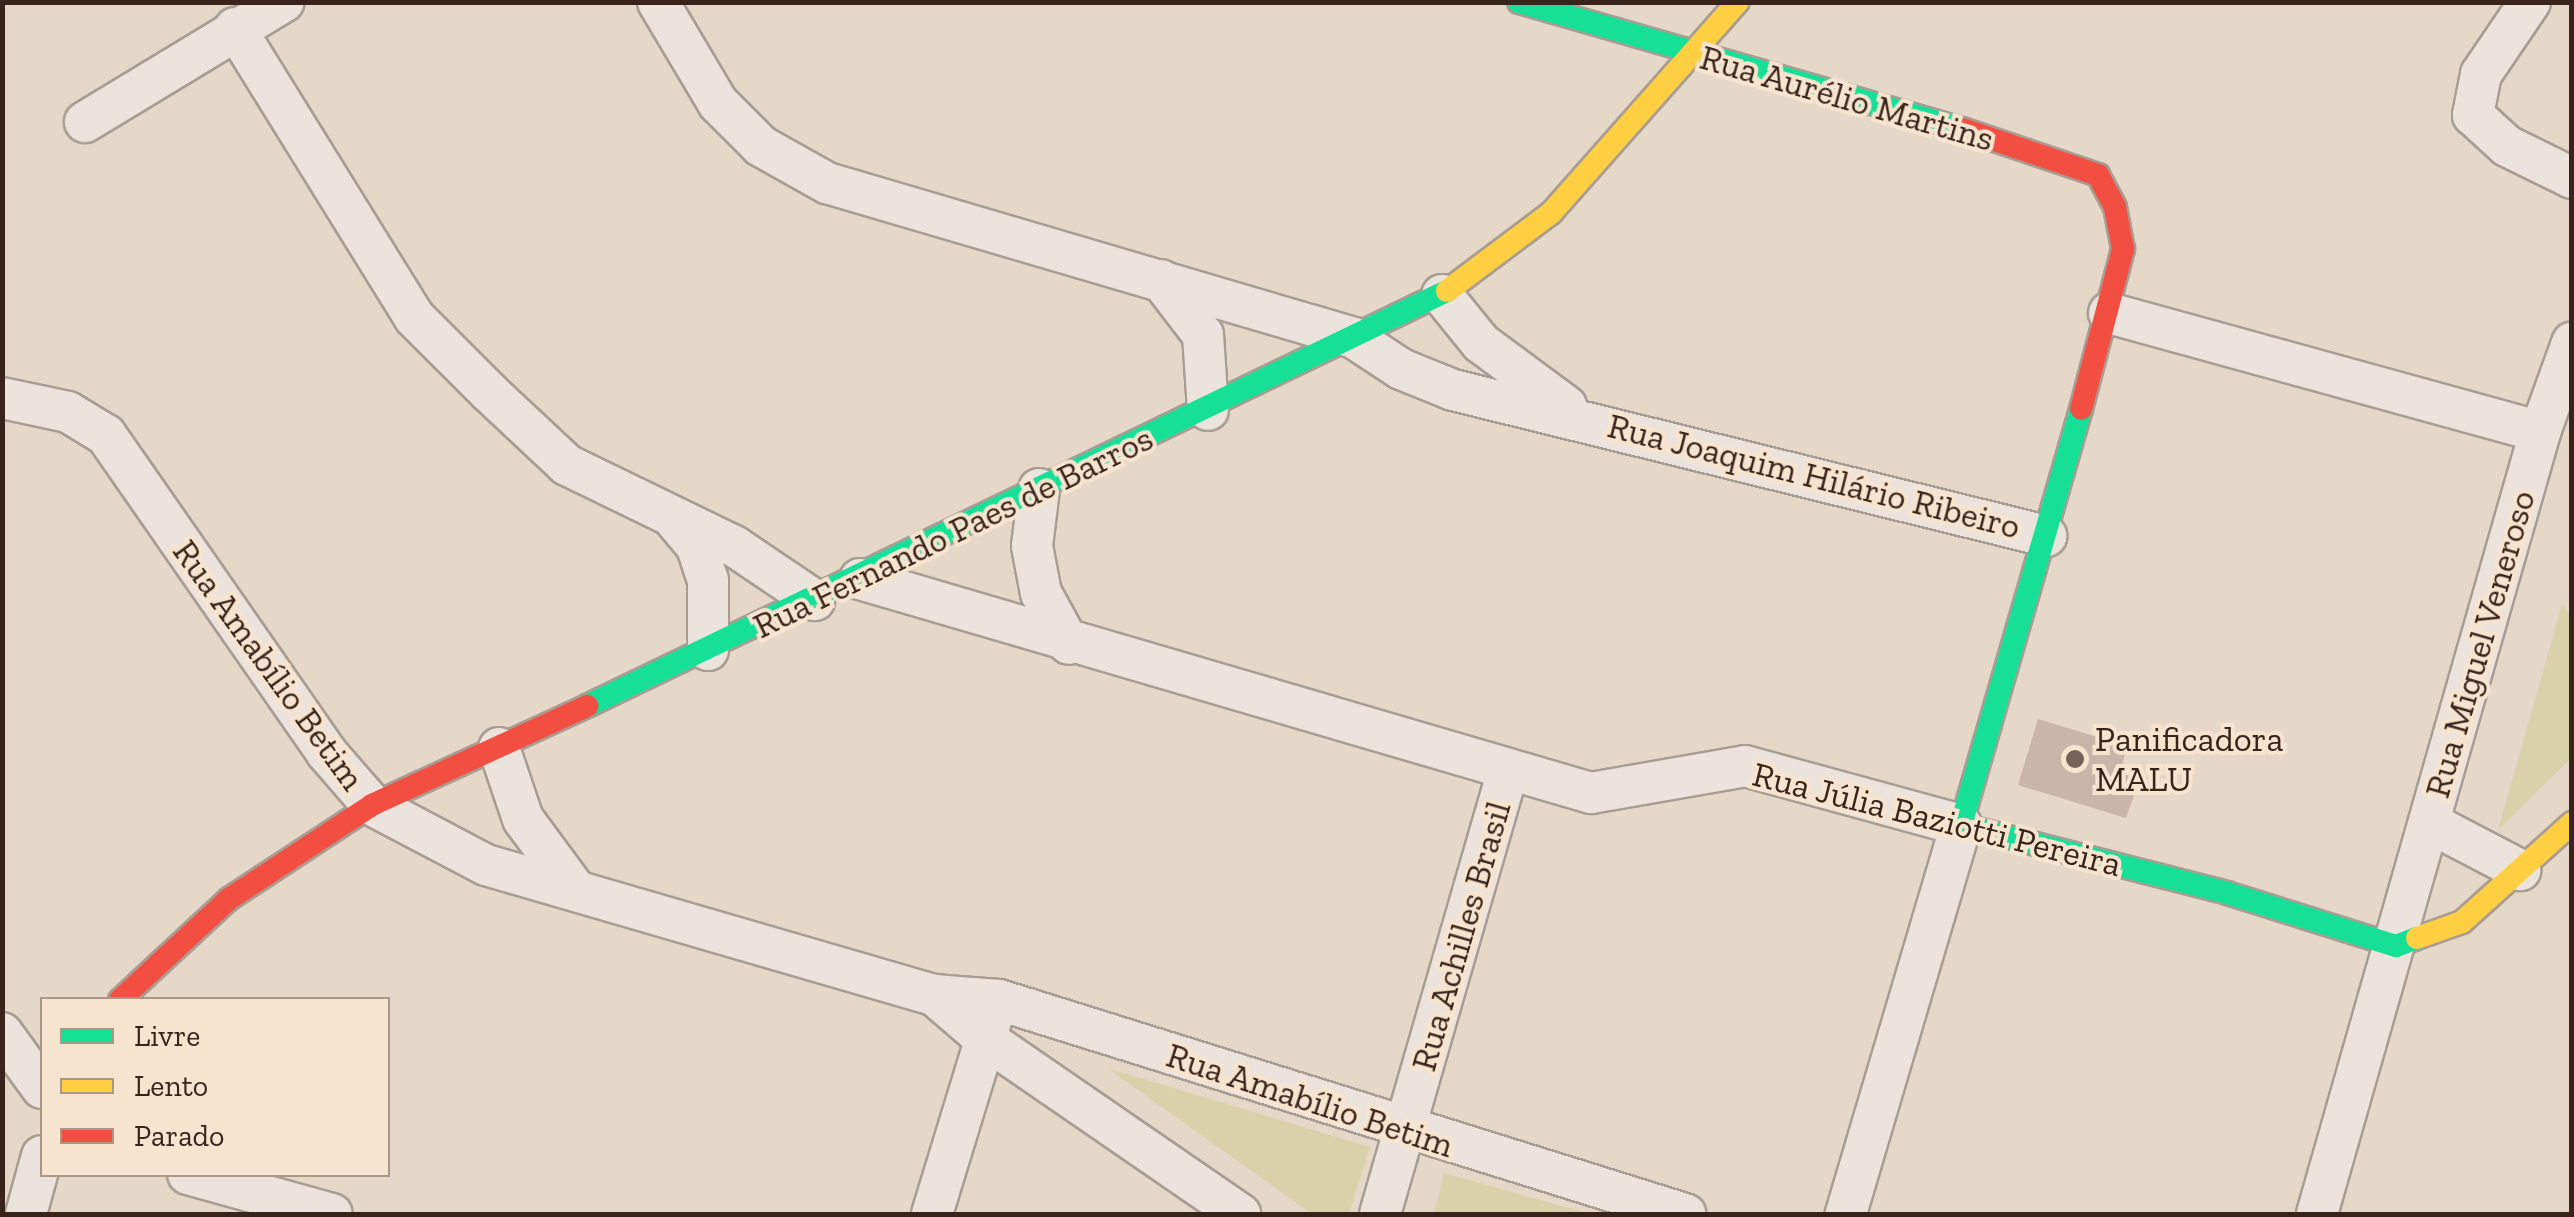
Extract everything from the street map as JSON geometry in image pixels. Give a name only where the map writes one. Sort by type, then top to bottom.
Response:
[{"type":"street","points":[[85,122],[283,2]]},
{"type":"street","name":"Rua Joaquim Hilário Ribeiro","points":[[658,2],[718,103],[762,146],[827,183],[1354,338],[1401,369],[1453,390],[1581,417],[2046,536]]},
{"type":"street","name":"Rua Aurélio Martins","points":[[1519,2],[2068,160],[2098,176],[2115,207],[2122,248],[2109,313]]},
{"type":"street","name":"Rua Fernando Paes de Barros","points":[[123,997],[229,900],[372,805],[814,600],[1442,295],[1551,213],[1696,54],[1738,2]]},
{"type":"street","points":[[2530,2],[2481,74],[2473,115],[2507,146],[2572,178]]},
{"type":"street","points":[[236,28],[414,317],[567,465],[734,546],[814,600]]},
{"type":"street","points":[[1161,280],[1202,335],[1208,410]]},
{"type":"street","name":"Rua Joaquim Hilário Ribeiro","points":[[1442,295],[1481,343],[1581,417]]},
{"type":"street","points":[[1846,1214],[2109,313],[2540,432]]},
{"type":"street","name":"Rua Miguel Veneroso","points":[[2317,1214],[2540,432],[2572,343]]},
{"type":"street","name":"Rua Amabílio Betim","points":[[2,398],[68,412],[106,435],[326,752],[372,805],[486,865],[934,994],[999,1000],[1406,1131],[1685,1214]]},
{"type":"street","points":[[1040,489],[1032,546],[1041,593],[1070,644]]},
{"type":"street","points":[[673,518],[697,547],[708,580],[708,650]]},
{"type":"street","name":"Rua Júlia Baziotti Pereira","points":[[860,578],[1506,773],[1591,793],[1745,766],[2227,893],[2396,946]]},
{"type":"street","points":[[499,748],[524,819],[574,888]]},
{"type":"street","name":"Rua Achilles Brasil","points":[[1380,1214],[1506,773]]},
{"type":"street","points":[[2430,823],[2520,870]]},
{"type":"street","points":[[2396,946],[2462,922],[2572,823]]},
{"type":"street","name":"Rua Amabílio Betim","points":[[934,994],[984,1038],[1240,1214]]},
{"type":"street","points":[[932,1214],[999,1000]]},
{"type":"street","points":[[2,1033],[40,1085]]},
{"type":"street","points":[[26,1214],[40,1163]]},
{"type":"street","points":[[199,1177],[332,1214]]},
{"type":"shaded area","points":[[2562,604],[2571,615],[2571,758],[2498,830]]},
{"type":"shaded area","points":[[1107,1068],[1370,1147],[1349,1214],[1312,1214]]},
{"type":"shaded area","points":[[1444,1173],[1590,1214],[1434,1214]]},
{"type":"building","name":"Panificadora MALU","points":[[2038,719],[2127,746],[2120,773],[2140,779],[2126,818],[2018,785]]},
{"type":"traffic: fast","points":[[1519,2],[1962,129]]},
{"type":"traffic: fast","points":[[587,706],[1447,291]]},
{"type":"traffic: fast","points":[[2081,409],[1961,825],[2227,893],[2396,946],[2417,938]]},
{"type":"traffic: slow","points":[[1447,291],[1551,213],[1738,2]]},
{"type":"traffic: slow","points":[[2417,938],[2462,922],[2572,823]]},
{"type":"traffic: jam","points":[[1962,129],[2098,175],[2115,207],[2123,249],[2081,409]]},
{"type":"traffic: jam","points":[[123,997],[229,899],[372,805],[587,706]]},
{"type":"place","name":"Panificadora MALU","points":[[2075,759]]}]
